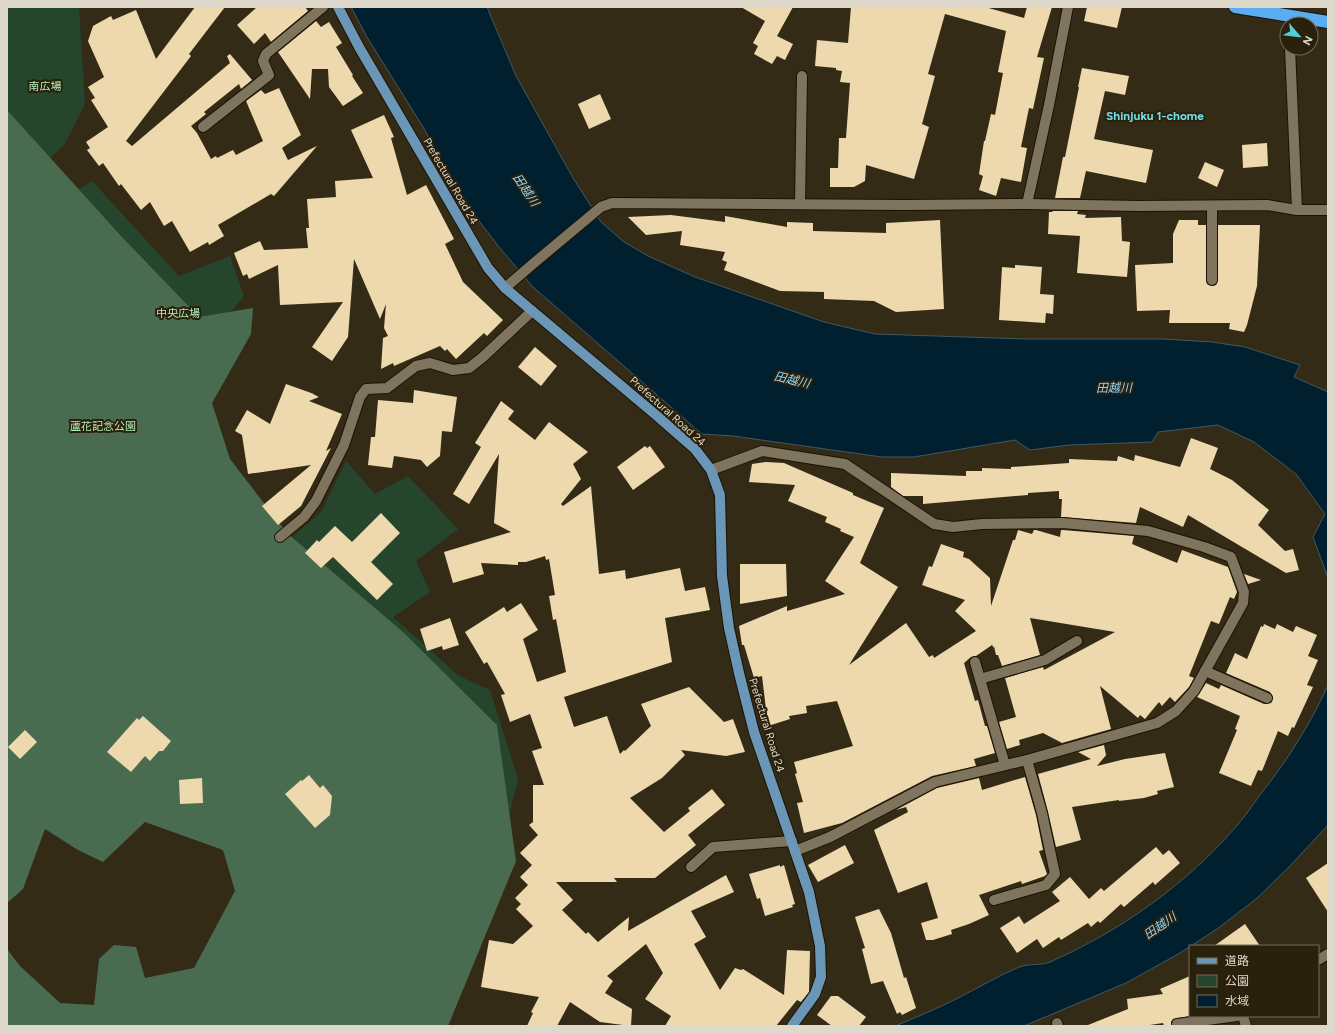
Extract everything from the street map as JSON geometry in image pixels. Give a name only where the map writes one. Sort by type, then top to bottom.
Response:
[{"type":"highway","points":[[1235,7],[1279,18]]},
{"type":"main road","name":"Prefectural Road 24","points":[[338,7],[359,47],[481,257],[505,288],[689,444],[711,470],[720,495],[722,576],[729,628],[739,673],[754,732],[809,892],[820,946],[821,977],[815,994],[792,1026]]},
{"type":"street","points":[[204,127],[269,74],[263,61],[266,54],[323,7]]},
{"type":"street","points":[[1027,204],[1049,105],[1068,7]]},
{"type":"street","points":[[1290,56],[1297,210]]},
{"type":"street","points":[[800,204],[802,76]]},
{"type":"street","points":[[505,288],[600,208],[612,203],[904,205],[1027,204],[1139,206],[1267,205],[1297,210],[1328,210]]},
{"type":"street","points":[[1212,206],[1212,280]]},
{"type":"street","points":[[280,536],[304,516],[316,501],[344,445],[360,397],[366,389],[386,388],[416,366],[430,363],[453,370],[469,368],[483,357],[532,311]]},
{"type":"street","points":[[691,866],[713,847],[794,846],[830,837],[935,782],[1026,760],[1157,722],[1176,711],[1194,691],[1243,602],[1244,592],[1231,557],[1204,547],[1148,531],[1063,523],[982,524],[953,527],[934,524],[845,464],[762,451],[711,470]]},
{"type":"street","points":[[980,678],[1045,660],[1077,641]]},
{"type":"street","points":[[974,662],[1005,765]]},
{"type":"street","points":[[1205,671],[1267,698]]},
{"type":"street","points":[[994,900],[1046,885],[1055,874],[1042,813],[1026,760]]},
{"type":"street","points":[[1319,959],[1328,954]]},
{"type":"street","points":[[1177,1024],[1230,1017]]},
{"type":"green space","name":"蘆花記念公園","points":[[7,7],[79,7],[85,104],[64,145],[48,160],[73,193],[92,181],[179,276],[230,256],[244,296],[185,368],[267,559],[321,512],[346,461],[375,494],[408,476],[458,529],[416,561],[430,592],[393,617],[459,676],[490,690],[518,779],[497,867],[7,613]]},
{"type":"green space","name":"中央広場","points":[[7,110],[121,236],[199,317],[253,308],[251,334],[212,403],[230,459],[287,533],[403,632],[497,725],[516,861],[448,1026],[7,1026],[7,949],[20,966],[60,1003],[94,1005],[99,959],[114,945],[136,947],[145,978],[194,968],[235,891],[223,850],[145,822],[103,862],[78,850],[45,829],[23,889],[7,903]]},
{"type":"water","name":"田越川","points":[[351,7],[487,7],[516,76],[573,178],[601,222],[624,242],[648,256],[695,277],[824,322],[875,334],[1027,339],[1163,339],[1212,342],[1245,347],[1300,365],[1294,377],[1328,392],[1328,578],[1313,537],[1325,514],[1296,474],[1254,442],[1218,425],[1158,432],[1152,442],[1069,445],[1030,450],[1015,440],[914,457],[882,457],[733,436],[702,434],[533,287],[499,247],[476,217],[449,175],[423,127],[367,37]]},
{"type":"water","name":"田越川","points":[[1328,685],[1328,825],[1289,867],[1256,899],[1217,929],[1192,945],[1189,945],[1189,947],[1180,953],[1126,983],[1024,1026],[895,1026],[948,1003],[1021,966],[1050,962],[1076,950],[1126,921],[1150,905],[1172,888],[1215,850],[1234,829],[1279,769],[1314,714]]},
{"type":"building","points":[[195,7],[225,7],[189,54],[191,56],[126,141],[132,146],[230,63],[227,56],[230,54],[252,80],[241,89],[239,84],[204,112],[206,114],[191,126],[197,133],[211,159],[216,156],[217,158],[233,150],[236,155],[263,141],[246,101],[261,90],[265,94],[279,88],[301,135],[282,148],[288,160],[317,146],[274,196],[271,194],[218,225],[224,236],[209,245],[208,242],[190,252],[172,221],[164,226],[150,202],[141,210],[121,184],[119,186],[103,163],[99,166],[87,150],[90,148],[86,142],[108,127],[91,100],[95,98],[88,87],[104,77],[88,41],[93,26],[111,16],[113,20],[136,10],[156,59]]},
{"type":"building","points":[[257,7],[305,7],[308,11],[271,42],[265,33],[254,44],[237,25]]},
{"type":"building","points":[[741,7],[793,7],[777,36],[793,44],[785,60],[777,56],[772,64],[754,54],[758,46],[753,43],[765,21]]},
{"type":"building","points":[[851,7],[985,7],[1024,18],[1027,7],[1052,7],[1037,57],[1044,58],[1033,109],[1029,108],[1021,147],[1027,148],[1021,182],[1001,178],[996,196],[979,190],[983,176],[979,174],[984,141],[991,114],[995,115],[1003,73],[998,72],[1006,31],[945,14],[928,74],[935,76],[922,124],[929,127],[914,179],[866,165],[865,181],[854,187],[830,187],[830,168],[838,168],[839,138],[846,138],[850,83],[840,82],[842,71],[836,70],[836,68],[815,66],[817,40],[848,43]]},
{"type":"building","points":[[1087,7],[1122,7],[1117,28],[1084,21]]},
{"type":"building","points":[[316,21],[321,27],[329,22],[342,43],[336,47],[363,93],[343,106],[329,87],[328,69],[312,69],[310,99],[278,52]]},
{"type":"building","points":[[1082,68],[1129,76],[1125,95],[1105,91],[1094,139],[1153,150],[1146,183],[1086,171],[1080,198],[1055,198],[1063,157],[1065,157]]},
{"type":"building","points":[[600,94],[611,119],[589,129],[578,104]]},
{"type":"building","points":[[384,115],[394,137],[391,138],[407,195],[426,185],[454,239],[445,244],[463,282],[503,320],[487,336],[484,333],[456,359],[447,349],[445,351],[440,346],[394,366],[393,363],[381,369],[383,338],[388,336],[384,328],[386,304],[380,319],[354,259],[348,337],[332,361],[312,347],[343,302],[280,305],[278,265],[249,279],[247,274],[243,276],[234,253],[260,241],[264,250],[308,248],[306,228],[309,228],[307,199],[336,197],[335,181],[373,178],[351,130]]},
{"type":"building","points":[[1267,143],[1268,166],[1243,168],[1242,145]]},
{"type":"building","points":[[1205,162],[1224,170],[1217,187],[1198,178]]},
{"type":"building","points":[[1078,211],[1077,214],[1086,215],[1085,218],[1121,217],[1122,241],[1130,242],[1127,277],[1077,273],[1080,236],[1048,234],[1049,212]]},
{"type":"building","points":[[671,215],[725,222],[725,216],[787,227],[787,222],[813,223],[813,231],[886,233],[886,223],[940,220],[944,309],[896,312],[874,301],[824,299],[824,292],[780,291],[724,270],[727,262],[722,260],[725,252],[680,245],[682,231],[646,235],[628,217]]},
{"type":"building","points":[[1179,220],[1198,220],[1198,225],[1206,225],[1206,280],[1207,284],[1212,286],[1216,285],[1218,280],[1218,225],[1260,225],[1257,286],[1244,332],[1229,329],[1230,323],[1169,323],[1170,310],[1137,311],[1135,265],[1173,263],[1173,234]]},
{"type":"building","points":[[1015,265],[1042,267],[1040,294],[1054,295],[1053,314],[1046,313],[1045,323],[999,320],[1002,267],[1015,268]]},
{"type":"building","points":[[535,347],[557,366],[541,386],[518,367]]},
{"type":"building","points":[[286,384],[314,394],[319,397],[309,401],[342,414],[326,451],[331,448],[301,506],[278,525],[262,506],[311,465],[248,474],[242,435],[235,431],[247,410],[270,424]]},
{"type":"building","points":[[414,390],[457,397],[452,432],[442,431],[440,456],[427,467],[421,460],[394,456],[392,468],[368,465],[371,437],[375,437],[378,400],[413,403]]},
{"type":"building","points":[[501,401],[514,411],[508,419],[535,440],[549,422],[588,452],[573,464],[581,479],[561,504],[563,506],[591,486],[599,574],[625,570],[626,579],[680,568],[685,591],[705,587],[710,610],[665,618],[672,662],[564,697],[574,727],[607,716],[620,754],[651,726],[641,704],[689,687],[724,722],[733,719],[745,752],[726,756],[681,750],[685,755],[662,778],[630,798],[664,832],[690,811],[688,808],[712,789],[725,805],[688,835],[696,845],[655,878],[614,878],[617,882],[556,882],[573,900],[562,910],[586,934],[588,932],[598,942],[629,917],[628,931],[726,875],[734,892],[691,911],[706,937],[694,944],[720,990],[735,968],[741,970],[743,969],[784,995],[787,950],[810,951],[809,992],[801,1002],[797,1000],[776,1026],[665,1026],[671,1016],[645,999],[663,973],[646,944],[607,976],[613,981],[605,993],[632,1009],[631,1026],[600,1022],[570,1002],[557,1026],[527,1026],[533,1013],[531,1012],[539,997],[481,987],[489,940],[513,944],[533,926],[516,909],[521,904],[515,898],[528,885],[520,877],[532,865],[520,853],[538,835],[529,825],[533,822],[533,785],[544,785],[532,751],[542,748],[530,714],[510,722],[501,695],[505,694],[487,662],[484,664],[465,632],[504,607],[507,612],[521,603],[538,630],[523,639],[537,682],[566,672],[556,619],[553,620],[549,596],[555,595],[549,559],[546,560],[545,556],[526,562],[518,562],[518,565],[481,563],[484,574],[453,583],[444,552],[511,532],[494,523],[499,454],[469,504],[453,494],[481,447],[475,443]]},
{"type":"building","points":[[1191,438],[1218,448],[1210,469],[1232,480],[1269,510],[1258,525],[1285,551],[1293,549],[1299,570],[1286,573],[1188,515],[1183,527],[1140,507],[1136,523],[1061,517],[1062,499],[1059,499],[1059,491],[923,504],[923,496],[903,496],[891,487],[891,473],[966,476],[966,471],[982,471],[982,468],[1011,469],[1011,467],[1069,463],[1069,459],[1117,461],[1118,456],[1134,461],[1135,455],[1180,467]]},
{"type":"building","points":[[645,446],[647,448],[650,446],[665,467],[633,490],[617,467]]},
{"type":"building","points":[[766,462],[784,463],[884,508],[860,563],[898,587],[849,665],[906,623],[929,657],[933,655],[934,658],[976,631],[955,611],[965,600],[922,585],[929,566],[932,567],[941,544],[964,552],[963,557],[969,559],[990,578],[991,606],[1013,540],[1015,540],[1018,530],[1032,534],[1034,530],[1036,530],[1060,537],[1061,530],[1134,536],[1132,544],[1177,563],[1182,550],[1228,567],[1237,592],[1234,599],[1230,597],[1219,624],[1211,621],[1189,676],[1194,678],[1189,687],[1175,702],[1170,697],[1162,706],[1159,702],[1145,719],[1140,715],[1138,718],[1100,686],[1111,729],[1062,743],[1043,733],[1019,740],[1020,745],[1007,749],[999,722],[1016,717],[1005,678],[1043,667],[1044,670],[1115,632],[1030,618],[1040,655],[1002,666],[998,655],[996,655],[994,646],[994,648],[992,645],[976,656],[971,657],[964,663],[975,701],[978,700],[985,726],[987,726],[995,753],[974,759],[976,766],[932,776],[842,823],[804,833],[797,803],[803,802],[795,774],[797,773],[794,762],[853,746],[837,701],[806,706],[807,713],[789,716],[790,719],[768,726],[762,676],[754,678],[744,645],[742,645],[739,626],[787,606],[787,611],[845,594],[825,581],[854,537],[825,522],[827,517],[788,501],[795,485],[749,482],[752,464]]},
{"type":"building","points":[[381,513],[400,533],[371,562],[393,584],[377,600],[333,557],[321,568],[305,553],[317,540],[319,542],[335,526],[352,542]]},
{"type":"building","points":[[740,564],[786,564],[787,596],[740,604]]},
{"type":"building","points":[[1244,574],[1261,580],[1248,584]]},
{"type":"building","points":[[450,618],[459,645],[443,650],[442,646],[427,651],[420,629]]},
{"type":"building","points":[[1264,624],[1275,629],[1277,624],[1293,632],[1296,626],[1317,635],[1308,656],[1318,660],[1307,685],[1313,687],[1294,728],[1292,727],[1288,736],[1278,731],[1262,771],[1258,770],[1251,786],[1219,773],[1237,730],[1235,729],[1240,716],[1197,697],[1206,683],[1219,689],[1221,685],[1264,704],[1271,703],[1273,698],[1270,692],[1226,673],[1235,653],[1247,659],[1261,626],[1263,627]]},
{"type":"building","points":[[143,716],[171,741],[163,751],[159,751],[150,761],[145,756],[131,772],[107,752],[137,718],[139,720]]},
{"type":"building","points":[[25,730],[37,742],[20,759],[8,747]]},
{"type":"building","points":[[1104,745],[1106,755],[1107,754],[1097,766],[1125,759],[1165,753],[1174,787],[1157,791],[1158,794],[1144,798],[1072,807],[1081,840],[1056,847],[1038,774],[1091,759],[1078,752]]},
{"type":"building","points":[[309,775],[320,788],[323,785],[332,796],[330,815],[315,828],[285,794]]},
{"type":"building","points":[[1025,777],[1036,815],[1043,850],[1039,851],[1047,874],[1022,884],[1021,881],[979,895],[989,915],[951,930],[952,934],[933,940],[926,940],[921,923],[938,918],[927,882],[898,893],[874,830],[908,812],[906,807],[896,810],[937,788],[979,778],[982,790]]},
{"type":"building","points":[[202,778],[203,803],[180,804],[179,780]]},
{"type":"building","points":[[845,845],[854,863],[818,882],[808,865]]},
{"type":"building","points":[[1156,847],[1163,855],[1169,850],[1180,863],[1155,885],[1153,882],[1124,907],[1121,904],[1100,923],[1098,921],[1091,927],[1088,923],[1061,940],[1059,937],[1043,948],[1037,939],[1017,953],[1000,928],[1019,916],[1024,924],[1060,901],[1052,892],[1070,877],[1089,899],[1101,888],[1104,891]]},
{"type":"building","points":[[1328,863],[1328,912],[1306,878]]},
{"type":"building","points":[[780,865],[780,867],[784,865],[795,904],[792,905],[793,907],[765,916],[760,898],[757,899],[749,874]]},
{"type":"building","points":[[879,909],[891,933],[904,978],[906,977],[916,1008],[902,1015],[900,1012],[897,1014],[883,981],[871,984],[862,949],[865,948],[855,917]]},
{"type":"building","points":[[1245,924],[1259,945],[1215,945]]},
{"type":"building","points":[[1189,976],[1189,1016],[1173,1019],[1171,1026],[1164,1026],[1163,1023],[1143,1026],[1088,1026],[1128,1009],[1127,999],[1163,994],[1160,989]]},
{"type":"building","points":[[831,996],[838,996],[866,1017],[859,1026],[832,1026],[817,1015]]},
{"type":"district","name":"Shinjuku 1-chome","points":[[1155,116]]},
{"type":"park label","name":"南広場","points":[[45,86]]}]
